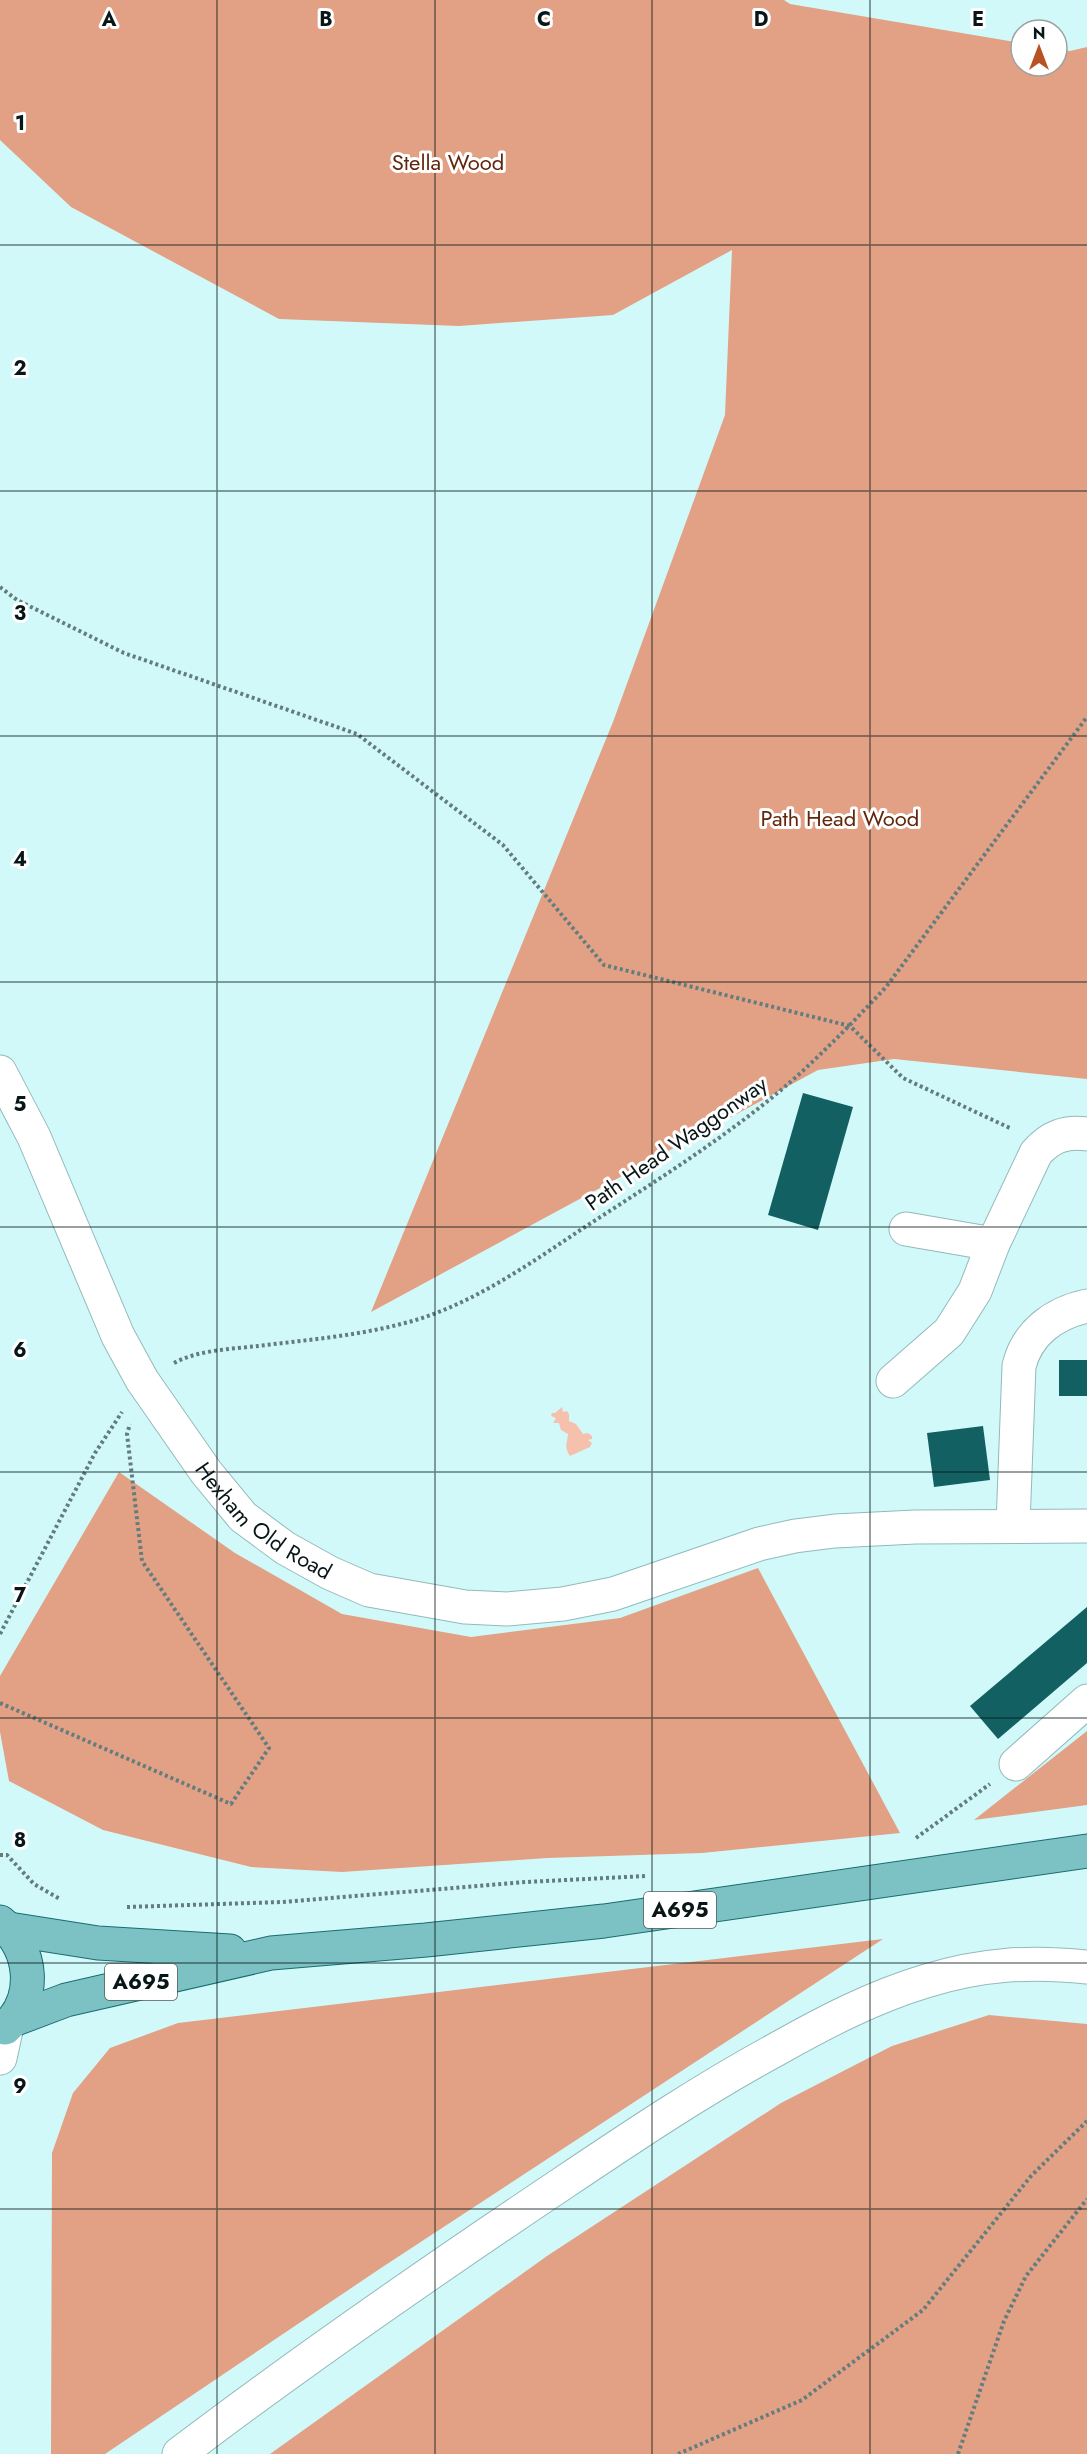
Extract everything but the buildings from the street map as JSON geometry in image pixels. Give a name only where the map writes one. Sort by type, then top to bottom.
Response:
[{"type":"main road","name":"A695","points":[[7,2026],[76,1997],[271,1953],[426,1940],[604,1921],[1087,1851]]},
{"type":"main road","name":"A695","points":[[2,1924],[98,1943],[271,1953]]},
{"type":"main road","name":"A695","points":[[2,1924],[18,1942],[28,1973],[27,1990],[21,2006],[7,2026]]},
{"type":"street","name":"Hexham Old Road","points":[[0,1072],[34,1137],[118,1336],[142,1380],[206,1472],[243,1517],[285,1548],[330,1573],[369,1590],[465,1607],[507,1609],[563,1604],[623,1591],[759,1544],[835,1531],[1013,1525],[1087,1526]]},
{"type":"street","points":[[893,1381],[949,1332],[975,1291],[993,1244],[1036,1153],[1044,1143],[1058,1135],[1087,1134]]},
{"type":"street","points":[[906,1229],[993,1244]]},
{"type":"street","points":[[1013,1525],[1019,1366],[1022,1352],[1029,1340],[1042,1327],[1058,1317],[1087,1306]]},
{"type":"street","points":[[1016,1764],[1087,1701]]},
{"type":"street","points":[[180,2454],[264,2390],[433,2270],[644,2128],[750,2064],[831,2019],[882,1996],[971,1969],[1007,1964],[1045,1963],[1087,1967]]},
{"type":"street","points":[[0,2058],[7,2026]]},
{"type":"path","points":[[0,588],[17,600],[124,653],[357,734],[503,845],[604,965],[850,1026],[903,1078],[1044,1143]]},
{"type":"path","name":"Path Head Waggonway","points":[[142,1380],[183,1358],[331,1337],[403,1324],[464,1300],[511,1276],[702,1150],[794,1078],[850,1026],[886,987],[1087,717]]},
{"type":"path","points":[[0,1634],[95,1453],[142,1380]]},
{"type":"path","points":[[0,1703],[231,1804],[269,1748],[142,1561],[128,1434],[142,1380]]},
{"type":"path","points":[[913,1840],[1016,1764]]},
{"type":"path","points":[[0,1855],[8,1855],[34,1884],[53,1897],[63,1900]]},
{"type":"path","points":[[121,1907],[282,1902],[526,1882],[652,1876]]},
{"type":"path","points":[[678,2454],[802,2400],[923,2310],[1031,2176],[1087,2121]]},
{"type":"path","points":[[958,2454],[1004,2321],[1026,2276],[1087,2199]]},
{"type":"shaded area","points":[[562,1407],[563,1412],[567,1411],[569,1414],[569,1421],[576,1424],[583,1434],[588,1433],[592,1436],[592,1439],[588,1440],[592,1443],[590,1447],[570,1456],[566,1448],[568,1434],[561,1430],[559,1423],[553,1423],[556,1418],[551,1416]]},
{"type":"green space","name":"Path Head Wood","points":[[0,0],[784,0],[790,4],[1009,41],[1009,78],[1069,78],[1069,51],[1087,47],[1087,1079],[894,1059],[818,1070],[371,1312],[613,722],[725,415],[732,250],[613,315],[459,326],[279,319],[71,207],[0,140]]},
{"type":"green space","points":[[119,1472],[235,1553],[342,1614],[471,1637],[620,1618],[758,1568],[900,1833],[702,1853],[547,1858],[342,1872],[251,1867],[103,1830],[9,1781],[0,1732],[0,1676]]},
{"type":"green space","points":[[1087,1731],[1087,1805],[974,1820]]},
{"type":"green space","points":[[883,1939],[381,2268],[105,2454],[51,2454],[52,2153],[73,2093],[110,2048],[178,2023]]},
{"type":"green space","points":[[989,2015],[1087,2024],[1087,2454],[270,2454],[547,2256],[781,2103],[892,2046]]},
{"type":"park label","name":"Stella Wood","points":[[448,162]]}]
